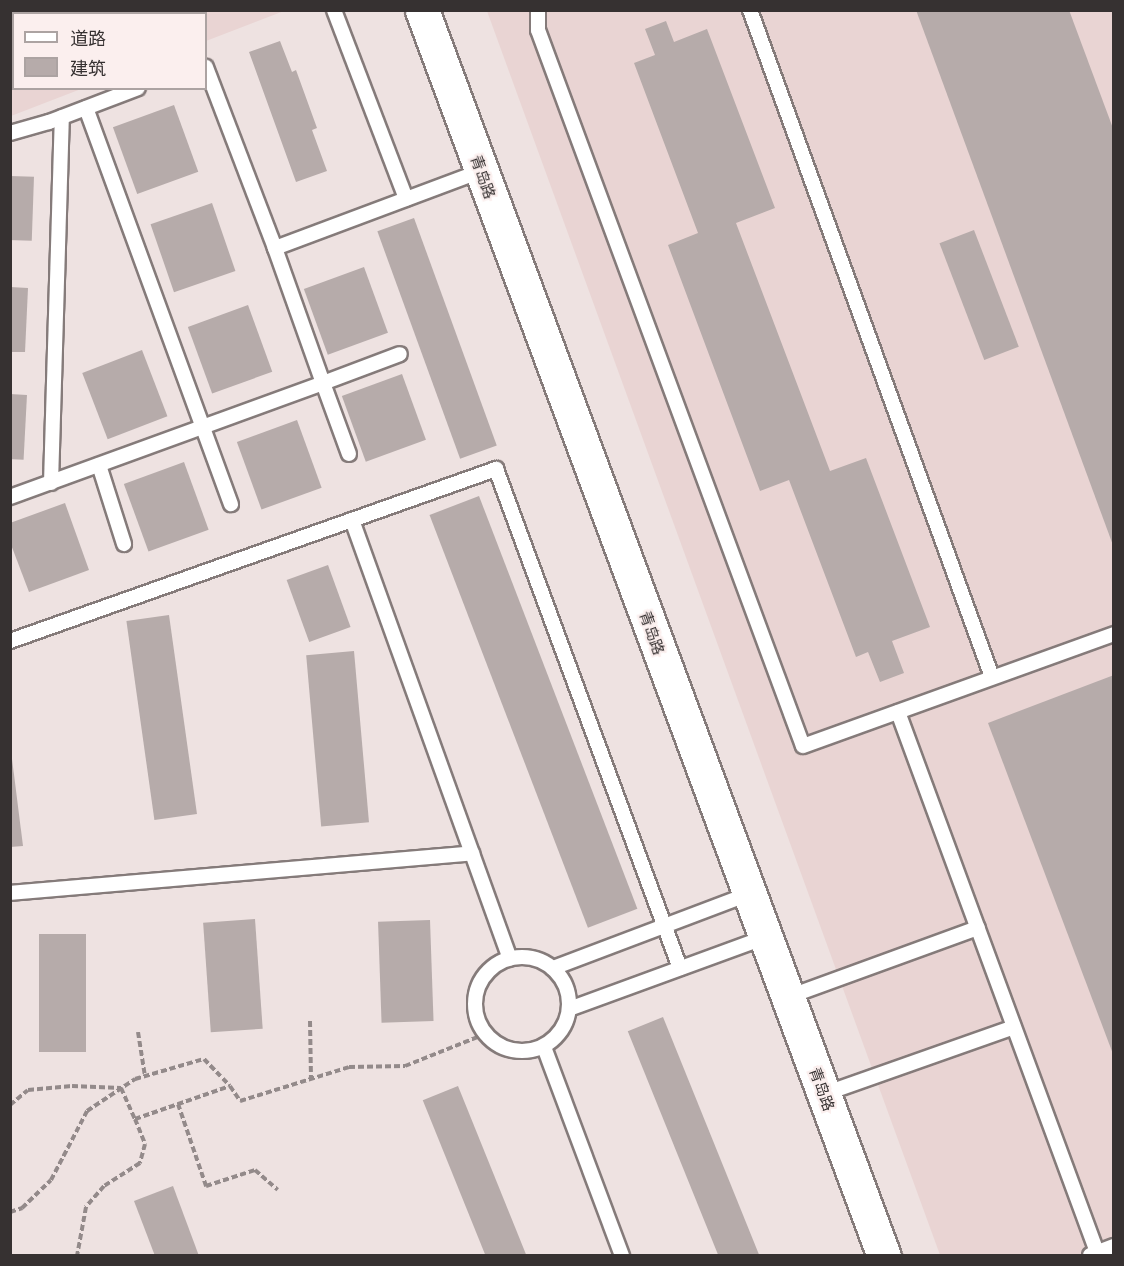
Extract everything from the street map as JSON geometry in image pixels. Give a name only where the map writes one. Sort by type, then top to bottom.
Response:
[{"type":"street","name":"青岛路","points":[[422,10],[884,1256]]},
{"type":"lane","points":[[334,10],[406,199]]},
{"type":"lane","points":[[538,10],[538,30],[803,746],[1113,634]]},
{"type":"lane","points":[[750,10],[992,677]]},
{"type":"lane","points":[[207,70],[275,248],[349,454]]},
{"type":"lane","points":[[10,133],[62,117],[133,90]]},
{"type":"lane","points":[[86,108],[231,504]]},
{"type":"lane","points":[[51,483],[62,117]]},
{"type":"lane","points":[[275,248],[481,171]]},
{"type":"lane","points":[[10,497],[400,354]]},
{"type":"lane","points":[[99,465],[124,544]]},
{"type":"lane","points":[[10,642],[496,469],[680,968]]},
{"type":"lane","points":[[352,520],[510,958]]},
{"type":"lane","points":[[898,712],[1014,1027],[1093,1254],[1113,1246]]},
{"type":"lane","points":[[10,893],[472,853]]},
{"type":"lane","points":[[553,968],[749,894]]},
{"type":"lane","points":[[788,998],[978,928]]},
{"type":"lane","points":[[569,1009],[766,937]]},
{"type":"lane","points":[[525,957],[540,960],[553,968],[563,980],[569,994],[569,1009],[565,1024],[556,1037],[544,1047],[529,1051],[513,1051],[498,1045],[485,1034],[478,1020],[475,1004],[477,989],[485,975],[496,965],[510,958],[525,957]]},
{"type":"lane","points":[[824,1094],[1014,1027]]},
{"type":"lane","points":[[544,1047],[622,1256]]},
{"type":"path","points":[[310,1021],[311,1079]]},
{"type":"path","points":[[138,1032],[145,1076]]},
{"type":"path","points":[[10,1212],[22,1208],[51,1180],[87,1111],[145,1076],[204,1059],[230,1086],[240,1101],[349,1067],[405,1066],[485,1034]]},
{"type":"path","points":[[10,1105],[28,1090],[72,1086],[121,1089]]},
{"type":"path","points":[[135,1119],[230,1086]]},
{"type":"path","points":[[77,1256],[86,1207],[104,1186],[140,1163],[145,1144],[121,1089]]},
{"type":"path","points":[[178,1104],[206,1186],[255,1170],[278,1191]]},
{"type":"shaded area","points":[[11,11],[284,11],[207,41],[207,12],[12,12],[12,90],[78,90],[11,116]]},
{"type":"shaded area","points":[[487,11],[1113,11],[1113,1255],[940,1255]]},
{"type":"building","points":[[916,10],[1069,10],[1114,131],[1114,548]]},
{"type":"building","points":[[666,21],[674,42],[707,29],[775,208],[736,223],[830,471],[866,458],[930,627],[892,641],[904,673],[880,682],[868,652],[856,657],[789,480],[760,491],[668,245],[698,233],[634,63],[655,55],[645,29]]},
{"type":"building","points":[[280,41],[292,72],[296,70],[317,128],[312,130],[327,171],[296,182],[249,52]]},
{"type":"building","points":[[174,105],[198,172],[137,194],[113,127]]},
{"type":"building","points":[[10,176],[34,177],[32,241],[10,240]]},
{"type":"building","points":[[212,203],[235,271],[174,292],[151,224]]},
{"type":"building","points":[[414,218],[497,445],[460,459],[377,231]]},
{"type":"building","points":[[974,230],[1019,347],[984,360],[939,243]]},
{"type":"building","points":[[364,267],[388,333],[328,355],[304,289]]},
{"type":"building","points":[[10,287],[28,288],[25,352],[10,352]]},
{"type":"building","points":[[248,305],[272,372],[212,394],[188,327]]},
{"type":"building","points":[[142,350],[167,416],[108,439],[82,373]]},
{"type":"building","points":[[402,374],[426,440],[366,462],[342,396]]},
{"type":"building","points":[[10,394],[27,395],[24,460],[10,459]]},
{"type":"building","points":[[297,420],[322,488],[261,510],[237,442]]},
{"type":"building","points":[[184,462],[209,530],[148,552],[124,484]]},
{"type":"building","points":[[479,496],[637,909],[588,928],[430,515]]},
{"type":"building","points":[[65,503],[89,570],[29,592],[10,542],[10,523]]},
{"type":"building","points":[[328,565],[351,627],[309,642],[287,580]]},
{"type":"building","points":[[169,615],[197,814],[154,820],[126,621]]},
{"type":"building","points":[[354,651],[369,822],[321,827],[306,655]]},
{"type":"building","points":[[1114,675],[1114,1054],[1113,1054],[988,723]]},
{"type":"building","points":[[10,743],[23,846],[10,847]]},
{"type":"building","points":[[255,919],[263,1029],[211,1032],[203,923]]},
{"type":"building","points":[[430,920],[434,1021],[382,1023],[378,922]]},
{"type":"building","points":[[39,934],[86,934],[86,1052],[39,1052]]},
{"type":"building","points":[[663,1017],[759,1255],[719,1256],[628,1031]]},
{"type":"building","points":[[458,1086],[527,1256],[486,1256],[423,1100]]},
{"type":"building","points":[[173,1186],[199,1256],[155,1256],[134,1201]]}]
